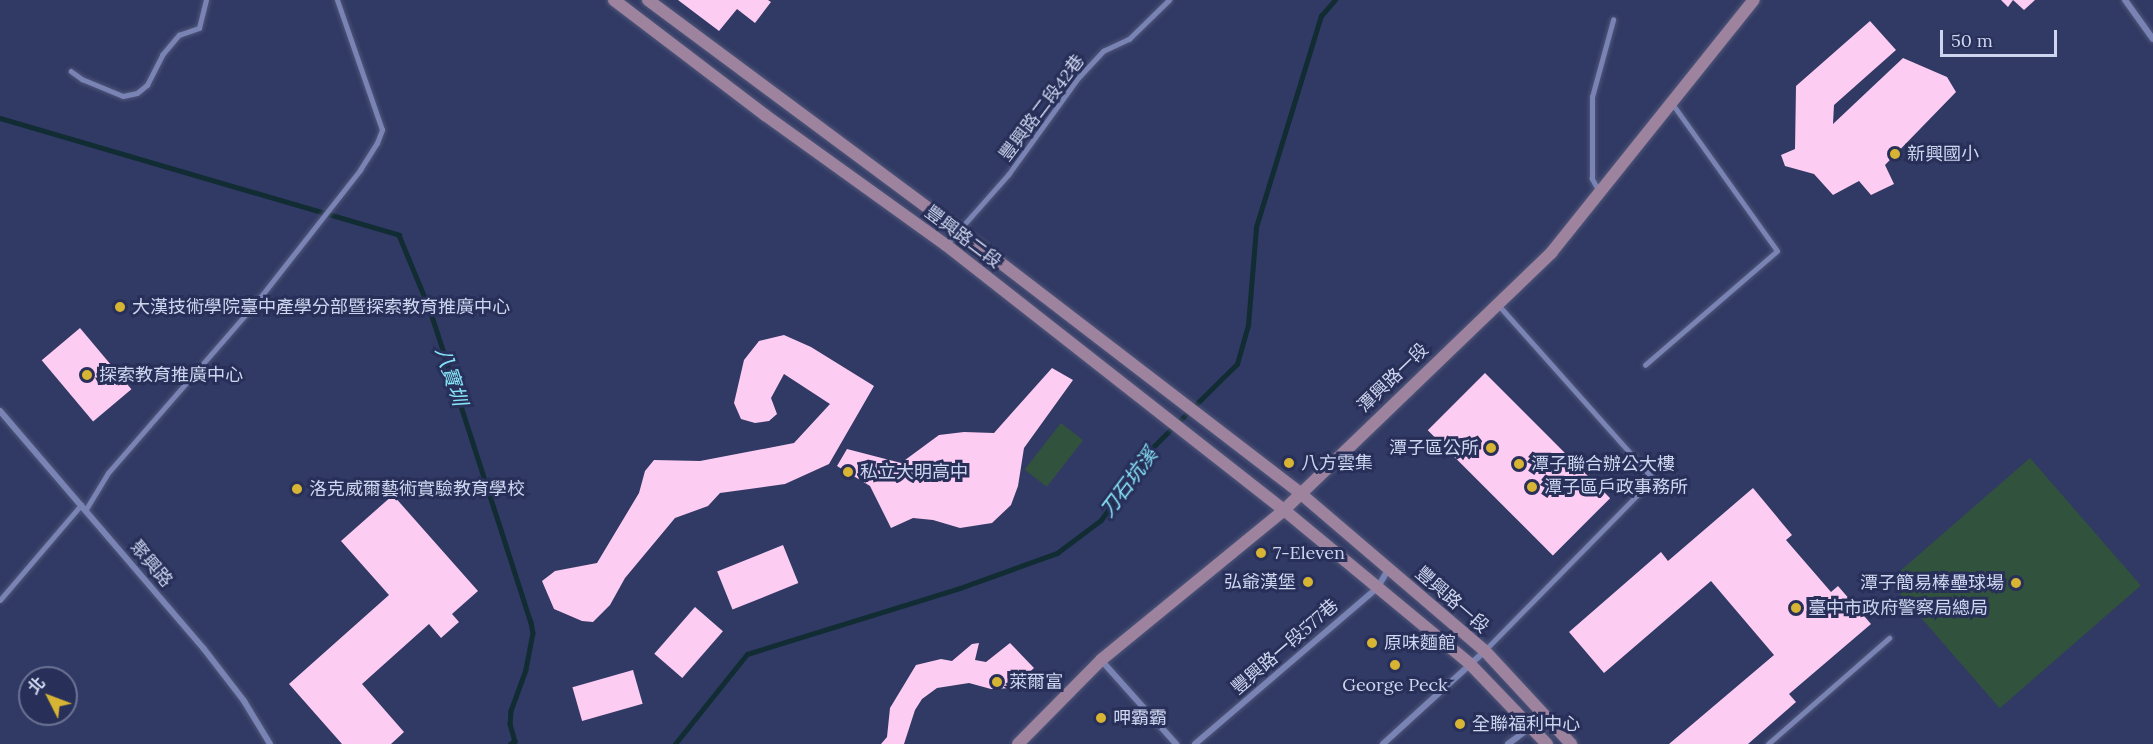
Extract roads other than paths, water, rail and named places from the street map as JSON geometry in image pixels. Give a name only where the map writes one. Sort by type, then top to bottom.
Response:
[{"type":"street","name":"豐興路二段","points":[[614,0],[765,115],[946,245],[1284,510]]},
{"type":"street","name":"豐興路二段","points":[[648,0],[959,231],[1300,493]]},
{"type":"street","name":"潭興路一段","points":[[1018,744],[1101,660],[1284,510],[1459,339],[1498,306],[1551,253],[1754,0]]},
{"type":"street","points":[[2125,0],[2153,39]]},
{"type":"street","name":"聚興路","points":[[0,411],[229,679],[270,744]]},
{"type":"street","name":"豐興路一段","points":[[1300,493],[1485,651],[1547,715],[1571,744]]},
{"type":"street","name":"豐興路一段","points":[[1284,510],[1470,664],[1547,744]]},
{"type":"street","name":"豐興路一段577巷","points":[[1195,744],[1378,587],[1389,568]]},
{"type":"street","points":[[1383,744],[1485,651]]},
{"type":"street","points":[[1101,660],[1176,744]]},
{"type":"street","points":[[1508,744],[1547,715]]},
{"type":"lane","points":[[71,71],[82,79],[123,96],[137,93],[147,85],[162,55],[179,34],[200,28],[206,0]]},
{"type":"lane","points":[[0,600],[83,508],[108,473],[258,299],[319,223],[377,143],[382,130],[337,0]]},
{"type":"lane","name":"豐興路二段42巷","points":[[946,245],[1008,175],[1090,64],[1103,51],[1129,39],[1168,0]]},
{"type":"lane","points":[[1599,193],[1592,179],[1592,97],[1613,20]]},
{"type":"lane","points":[[1645,365],[1777,251],[1672,104]]},
{"type":"lane","points":[[1485,651],[1653,479],[1498,306]]},
{"type":"lane","points":[[1768,744],[1889,638]]},
{"type":"waterway","name":"刀石坑溪","points":[[675,744],[747,654],[960,588],[1057,553],[1101,520],[1153,447],[1237,364],[1248,325],[1256,227],[1321,16],[1335,0]]},
{"type":"waterway","name":"八寶圳","points":[[0,118],[399,235],[430,310],[531,622],[533,633],[526,670],[511,711],[510,724],[515,741],[511,744]]},
{"type":"place","name":"新興國小","points":[[1895,154]]},
{"type":"place","name":"大漢技術學院臺中產學分部暨探索教育推廣中心","points":[[120,307]]},
{"type":"place","name":"探索教育推廣中心","points":[[87,375]]},
{"type":"place","name":"潭子區公所","points":[[1491,448]]},
{"type":"place","name":"八方雲集","points":[[1289,463]]},
{"type":"place","name":"潭子聯合辦公大樓","points":[[1519,464]]},
{"type":"place","name":"私立大明高中","points":[[848,472]]},
{"type":"place","name":"潭子區戶政事務所","points":[[1532,487]]},
{"type":"place","name":"洛克威爾藝術實驗教育學校","points":[[297,489]]},
{"type":"place","name":"7-Eleven","points":[[1261,553]]},
{"type":"place","name":"弘爺漢堡","points":[[1308,582]]},
{"type":"place","name":"潭子簡易棒壘球場","points":[[2016,583]]},
{"type":"place","name":"臺中市政府警察局總局","points":[[1796,608]]},
{"type":"place","name":"原味麵館","points":[[1372,643]]},
{"type":"place","name":"George Peck","points":[[1395,665]]},
{"type":"place","name":"萊爾富","points":[[997,682]]},
{"type":"place","name":"呷霸霸","points":[[1101,718]]},
{"type":"place","name":"全聯福利中心","points":[[1460,724]]}]
